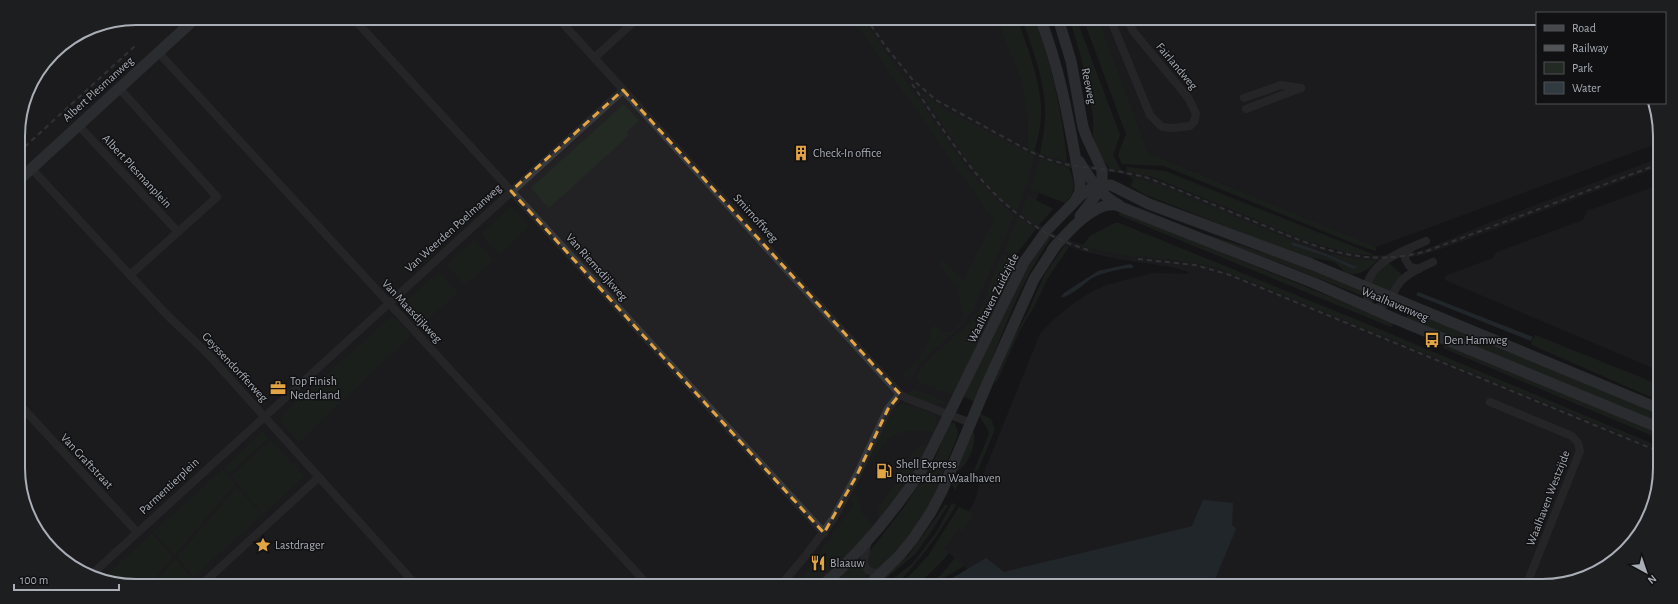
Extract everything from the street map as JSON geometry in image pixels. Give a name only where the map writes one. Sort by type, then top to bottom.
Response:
[{"type":"street","name":"Albert Plesmanweg","points":[[25,174],[188,25]]},
{"type":"street","name":"Van Riemsdijkweg","points":[[359,25],[824,532]]},
{"type":"street","name":"Smirnoffweg","points":[[564,25],[900,394],[906,398],[949,414]]},
{"type":"street","points":[[594,58],[630,25]]},
{"type":"street","points":[[1043,25],[1060,77],[1074,152],[1098,189],[1114,204]]},
{"type":"street","name":"Reeweg","points":[[1060,25],[1070,61],[1083,127],[1102,170],[1098,189]]},
{"type":"street","name":"Fairlandweg","points":[[1113,25],[1150,115],[1162,127],[1173,128],[1190,126],[1194,122],[1196,114],[1189,99],[1133,32],[1130,25]]},
{"type":"street","name":"Van Maasdijkweg","points":[[158,52],[643,579]]},
{"type":"street","points":[[1244,98],[1281,85],[1301,88],[1246,109]]},
{"type":"street","points":[[119,88],[217,197],[130,274]]},
{"type":"street","name":"Van Weerden Poelmanweg","points":[[264,416],[623,90]]},
{"type":"street","name":"Albert Plesmanplein","points":[[78,125],[178,232]]},
{"type":"street","name":"Waalhaven Zuidzijde","points":[[1073,203],[1080,192],[1074,152]]},
{"type":"street","name":"Reeweg","points":[[1097,158],[1119,187]]},
{"type":"street","name":"Geyssendorfferweg","points":[[32,168],[176,324],[207,353],[411,579]]},
{"type":"street","points":[[876,579],[888,568],[913,539],[931,512],[942,491],[987,384],[1034,279],[1052,250],[1098,189],[1107,185],[1119,187]]},
{"type":"street","name":"Waalhavenweg","points":[[1119,187],[1130,195],[1161,209],[1311,264],[1653,406]]},
{"type":"street","name":"Waalhaven Zuidzijde","points":[[829,579],[868,540],[903,498],[921,471],[1024,262],[1041,237],[1073,203],[1086,192],[1098,189]]},
{"type":"street","points":[[1052,250],[1087,216],[1100,207],[1114,204]]},
{"type":"street","name":"Waalhavenweg","points":[[1114,204],[1314,283],[1653,425]]},
{"type":"street","points":[[1419,269],[1410,268],[1405,259],[1407,252],[1419,244],[1387,259],[1371,275],[1366,287],[1372,308],[1384,306],[1393,298],[1400,283],[1407,276],[1433,262]]},
{"type":"street","points":[[1350,281],[1371,275]]},
{"type":"street","points":[[786,579],[824,532],[838,512],[888,409],[900,394]]},
{"type":"street","name":"Waalhaven Westzijde","points":[[1490,402],[1572,436],[1578,443],[1580,451],[1529,579]]},
{"type":"street","name":"Van Graftstraat","points":[[25,410],[137,532]]},
{"type":"street","points":[[949,414],[971,423]]},
{"type":"street","name":"Parmentierplein","points":[[95,571],[264,416]]},
{"type":"street","points":[[208,579],[319,477]]},
{"type":"street","name":"Waalhaven Zuidzijde","points":[[868,540],[863,563],[866,568],[873,573],[878,574],[888,568]]},
{"type":"highlighted area","points":[[623,90],[900,394],[888,409],[857,475],[824,533],[704,402],[511,191]]},
{"type":"shaded area","points":[[136,25],[1007,25],[1027,87],[1030,142],[1035,151],[1067,162],[1146,175],[1309,242],[1335,251],[1365,256],[1417,252],[1653,160],[1653,169],[1447,247],[1418,256],[1377,261],[1351,258],[1312,249],[1144,180],[1119,173],[1074,169],[1039,158],[1047,174],[1028,219],[1054,234],[1096,250],[1109,253],[1195,263],[1218,268],[1653,447],[1652,483],[1642,517],[1621,547],[1591,568],[1564,577],[1549,579],[1197,579],[1192,535],[972,579],[967,569],[944,549],[975,501],[980,482],[1040,334],[1052,321],[1074,303],[1093,291],[1107,285],[1153,273],[1189,274],[1188,272],[1172,267],[1118,259],[1082,251],[1065,245],[1026,223],[964,362],[950,399],[922,459],[866,536],[823,579],[136,579],[107,575],[87,568],[63,552],[44,530],[36,517],[31,504],[25,475],[25,129],[27,114],[33,93],[40,80],[57,57],[87,36],[114,27]]},
{"type":"shaded area","points":[[1101,25],[1536,25],[1536,104],[1648,104],[1652,121],[1653,136],[1653,145],[1376,247],[1148,153]]},
{"type":"shaded area","points":[[1653,187],[1653,368],[1445,280],[1445,276],[1493,258],[1497,252],[1583,220],[1587,211]]},
{"type":"green space","points":[[857,25],[867,25],[970,173],[1014,216],[973,310],[962,324],[921,362],[911,378],[903,374],[920,358],[929,341],[931,329],[936,325],[943,332],[950,332],[962,322],[964,316],[956,285],[940,265],[938,266],[937,264],[942,259],[963,281],[994,221]]},
{"type":"green space","points":[[1000,25],[1019,25],[1035,71],[1040,93],[1041,117],[1034,153],[1028,151],[1028,120],[1023,85]]},
{"type":"green space","points":[[1024,25],[1036,25],[1051,71],[1059,107],[1067,162],[1040,154],[1045,119],[1044,97],[1040,73]]},
{"type":"green space","points":[[1071,25],[1079,25],[1120,135],[1113,155],[1121,170],[1110,169],[1095,147],[1093,136],[1093,116],[1089,91]]},
{"type":"green space","points":[[1086,25],[1101,25],[1148,153],[1376,247],[1376,251],[1355,244],[1164,166],[1122,164],[1118,155],[1126,134]]},
{"type":"green space","points":[[924,94],[945,109],[1034,156],[1027,184],[1017,210],[1007,205],[981,178],[922,95]]},
{"type":"green space","points":[[624,104],[639,121],[627,131],[628,136],[549,208],[531,188]]},
{"type":"green space","points":[[1040,158],[1069,168],[1073,182],[1073,191],[1065,203],[1030,189]]},
{"type":"green space","points":[[1126,167],[1165,171],[1377,256],[1347,253],[1309,242],[1153,177],[1127,171]]},
{"type":"green space","points":[[1130,176],[1154,183],[1312,249],[1292,242],[1291,245],[1356,266],[1322,252],[1351,258],[1377,261],[1362,272],[1353,274],[1348,273],[1337,264],[1313,258],[1311,260],[1144,194],[1131,186],[1133,180]]},
{"type":"green space","points":[[1028,196],[1053,209],[1038,226],[1020,214]]},
{"type":"green space","points":[[509,208],[513,208],[529,227],[499,254],[481,234]]},
{"type":"green space","points":[[1120,211],[1394,323],[1391,327],[1119,215]]},
{"type":"green space","points":[[1018,218],[1036,229],[1015,256],[1004,251]]},
{"type":"green space","points":[[1115,223],[1119,223],[1362,322],[1653,444],[1653,447],[1218,268],[1184,261],[1115,254],[1082,246],[1090,236]]},
{"type":"green space","points":[[1047,235],[1051,238],[1028,276],[1008,317],[975,402],[963,396],[1019,280]]},
{"type":"green space","points":[[1211,236],[1306,267],[1362,289],[1363,296],[1280,263],[1210,238]]},
{"type":"green space","points":[[474,240],[493,260],[465,285],[447,265]]},
{"type":"green space","points":[[1065,245],[1069,247],[1047,279],[1036,303],[1019,332],[997,381],[995,381],[1014,337],[1026,316],[1045,274]]},
{"type":"green space","points":[[1004,254],[1017,260],[1014,272],[954,395],[917,381],[918,375],[923,367],[975,317]]},
{"type":"green space","points":[[1387,261],[1402,275],[1395,282],[1390,293],[1370,284],[1376,272]]},
{"type":"green space","points":[[439,272],[458,292],[421,325],[407,309],[404,303]]},
{"type":"green space","points":[[1410,309],[1653,409],[1653,421],[1406,319]]},
{"type":"green space","points":[[391,317],[395,318],[411,335],[299,442],[282,423],[282,415]]},
{"type":"green space","points":[[1535,335],[1653,382],[1653,398],[1532,345],[1531,343]]},
{"type":"green space","points":[[1445,343],[1653,430],[1653,436],[1443,348]]},
{"type":"green space","points":[[912,389],[947,403],[935,404],[906,394]]},
{"type":"green space","points":[[904,404],[933,414],[937,422],[933,432],[908,431],[891,436],[886,440],[864,473],[891,412],[899,405]]},
{"type":"green space","points":[[979,413],[991,419],[995,429],[978,470],[961,480],[955,490],[952,485],[953,482],[974,471],[989,434]]},
{"type":"green space","points":[[954,422],[958,432],[957,437],[939,482],[933,502],[919,526],[881,569],[873,569],[867,562],[867,555],[905,506],[936,457],[949,425]]},
{"type":"green space","points":[[263,431],[268,438],[229,474],[224,468]]},
{"type":"green space","points":[[972,431],[974,433],[974,443],[968,459],[962,468],[958,471],[955,470]]},
{"type":"green space","points":[[271,440],[304,476],[263,514],[231,476]]},
{"type":"green space","points":[[921,445],[929,446],[906,484],[879,520],[877,516],[879,508],[910,460],[912,453]]},
{"type":"green space","points":[[222,470],[235,484],[174,555],[154,532]]},
{"type":"green space","points":[[237,487],[262,515],[194,576],[177,557]]},
{"type":"green space","points":[[855,489],[863,515],[871,522],[872,529],[844,560],[824,579],[804,579],[803,577],[855,503],[850,499]]},
{"type":"green space","points":[[952,503],[956,505],[913,567],[902,579],[893,579],[912,564],[937,531]]},
{"type":"green space","points":[[945,505],[948,505],[915,554],[885,579],[884,577],[909,555]]},
{"type":"green space","points":[[959,507],[974,514],[963,531],[959,528],[944,549],[949,553],[928,575],[922,579],[907,579],[928,556]]},
{"type":"green space","points":[[152,534],[173,557],[154,579],[121,578],[107,575]]},
{"type":"green space","points":[[955,558],[964,566],[941,579],[936,579],[941,575]]},
{"type":"green space","points":[[175,559],[192,578],[191,579],[159,579]]},
{"type":"green space","points":[[858,559],[869,579],[836,579]]},
{"type":"water","points":[[1292,242],[1322,252],[1357,267],[1354,269],[1328,257],[1291,245]]},
{"type":"water","points":[[1130,264],[1134,266],[1132,268],[1112,271],[1096,276],[1072,293],[1061,297],[1064,293],[1098,271]]},
{"type":"water","points":[[1418,292],[1533,337],[1531,341],[1416,295]]},
{"type":"water","points":[[1203,500],[1233,503],[1232,525],[1236,529],[1215,579],[951,579],[986,558],[1004,572],[1192,526]]},
{"type":"railway","points":[[871,25],[890,53]]},
{"type":"railway","points":[[25,147],[135,46]]},
{"type":"railway","points":[[887,48],[912,79],[936,100],[1031,152],[1050,160],[1069,165],[1117,171],[1145,177],[1300,240],[1340,253],[1382,258],[1404,256],[1427,251],[1653,166]]},
{"type":"railway","points":[[912,84],[967,162],[987,186],[1008,206],[1033,225],[1060,240],[1092,251]]},
{"type":"railway","points":[[1138,259],[1195,265],[1230,275],[1653,449]]},
{"type":"place","name":"Check-In office","points":[[801,153]]},
{"type":"place","name":"Den Hamweg","points":[[1432,340]]},
{"type":"place","name":"Top Finish Nederland","points":[[278,388]]},
{"type":"place","name":"Shell Express Rotterdam Waalhaven","points":[[884,471]]},
{"type":"place","name":"Lastdrager","points":[[263,545]]},
{"type":"place","name":"Blaauw","points":[[818,563]]}]
